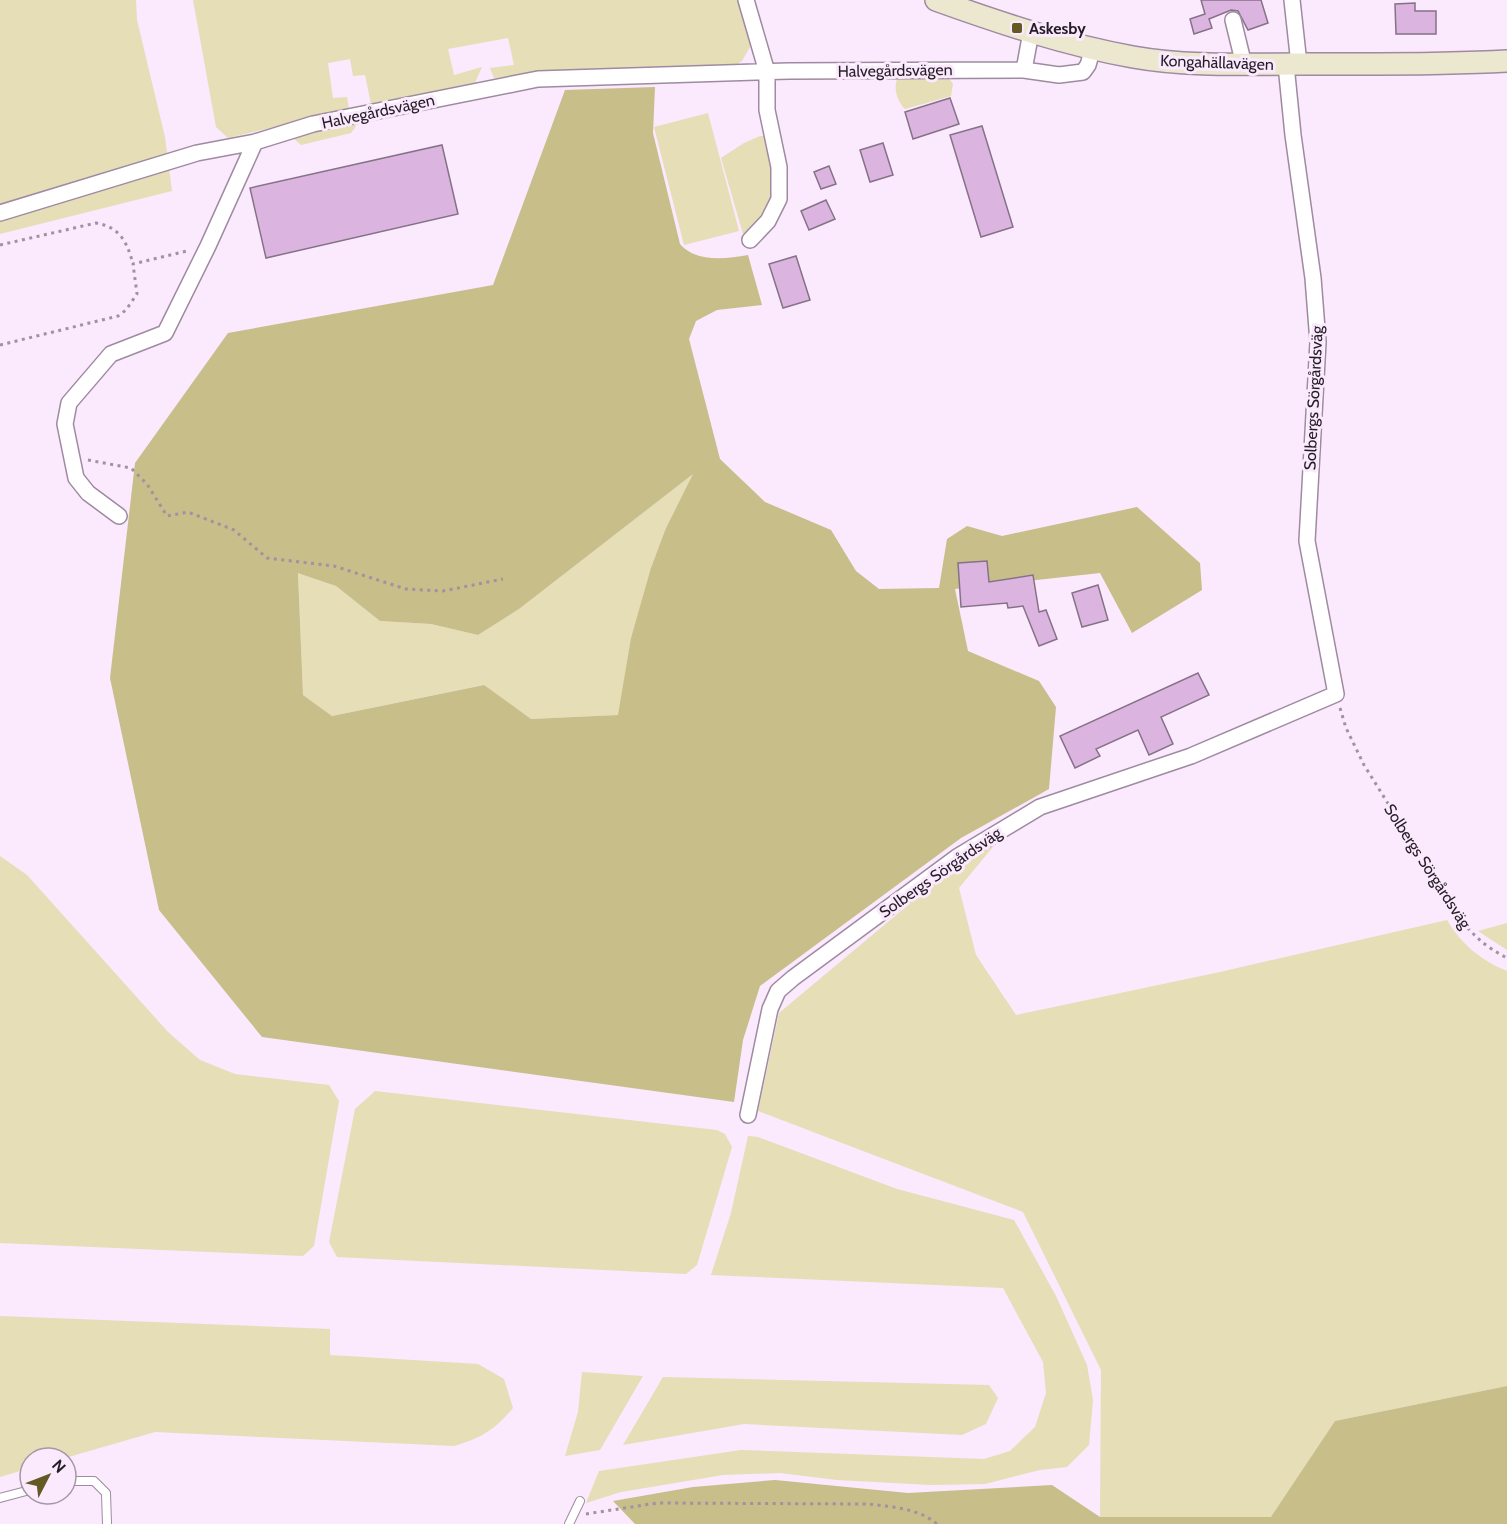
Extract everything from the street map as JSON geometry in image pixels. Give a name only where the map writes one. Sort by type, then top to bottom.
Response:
[{"type":"street","points":[[746,0],[767,72],[767,110],[779,167],[779,199],[768,221],[750,240]]},
{"type":"street","name":"Kongahällavägen","points":[[936,0],[1031,32],[1093,48],[1166,61],[1244,65],[1445,65],[1507,61]]},
{"type":"street","name":"Solbergs Sörgårdsväg","points":[[748,1115],[770,1009],[778,991],[957,857],[1040,807],[1191,756],[1336,694],[1307,541],[1318,342],[1313,278],[1293,135],[1292,0]]},
{"type":"street","points":[[1233,20],[1244,65]]},
{"type":"street","points":[[1024,70],[1031,32]]},
{"type":"street","name":"Halvegårdsvägen","points":[[0,213],[43,202],[197,153],[255,142],[313,124],[538,79],[767,72],[1024,70],[1059,75],[1083,72],[1088,65],[1093,48]]},
{"type":"street","points":[[119,516],[88,493],[76,478],[65,424],[69,403],[111,354],[165,333],[208,246],[255,142]]},
{"type":"lane","points":[[78,1481],[94,1481],[106,1493],[107,1524]]},
{"type":"lane","points":[[0,1498],[18,1493]]},
{"type":"lane","points":[[569,1523],[580,1501]]},
{"type":"path","points":[[0,244],[96,223],[105,225],[121,235],[128,244],[137,294],[126,310],[118,316],[0,345]]},
{"type":"path","points":[[133,264],[208,246]]},
{"type":"path","points":[[72,457],[131,468],[147,484],[166,516],[189,512],[234,530],[267,558],[334,566],[406,589],[443,591],[503,579]]},
{"type":"path","name":"Solbergs Sörgårdsväg","points":[[1336,694],[1346,728],[1364,765],[1457,914],[1472,935],[1488,948],[1507,958]]},
{"type":"path","points":[[569,1523],[589,1513],[657,1503],[718,1503],[869,1504],[919,1514],[937,1524]]},
{"type":"shaded area","points":[[0,0],[136,0],[137,20],[165,137],[172,191],[0,234]]},
{"type":"shaded area","points":[[193,0],[738,0],[750,37],[750,47],[742,61],[730,68],[681,66],[494,78],[490,68],[514,65],[508,38],[448,49],[454,75],[482,67],[474,85],[371,104],[365,75],[353,76],[350,59],[328,63],[333,98],[347,97],[349,109],[228,138],[216,127]]},
{"type":"shaded area","points":[[946,74],[953,84],[951,96],[905,109],[902,106],[896,89],[899,76]]},
{"type":"shaded area","points":[[655,87],[653,133],[680,244],[703,257],[730,258],[748,255],[762,305],[717,310],[696,321],[689,339],[720,459],[765,502],[831,530],[856,571],[879,589],[939,588],[947,539],[967,526],[1002,536],[1137,507],[1200,563],[1202,590],[1132,633],[1100,573],[955,589],[968,651],[1039,681],[1056,707],[1049,789],[961,838],[760,986],[743,1040],[734,1102],[262,1037],[159,910],[110,678],[135,463],[228,333],[493,285],[565,90]],"holes":[[[693,474],[666,528],[651,568],[631,638],[618,715],[531,719],[484,685],[332,716],[303,695],[298,573],[336,586],[380,621],[431,624],[478,635],[519,609]]]},
{"type":"shaded area","points":[[708,113],[739,231],[684,245],[654,127]]},
{"type":"shaded area","points":[[354,122],[356,126],[351,133],[301,145],[293,138],[294,135]]},
{"type":"shaded area","points":[[760,136],[766,136],[772,164],[774,191],[766,214],[757,225],[743,234],[721,158]]},
{"type":"shaded area","points":[[694,473],[666,528],[631,638],[619,715],[531,719],[483,685],[332,716],[303,695],[298,572],[336,586],[380,621],[431,624],[478,635],[519,609]]},
{"type":"shaded area","points":[[997,842],[959,888],[976,955],[1016,1015],[1220,972],[1447,920],[1458,937],[1472,950],[1488,962],[1507,971],[1507,1386],[1335,1421],[1272,1517],[1100,1517],[1101,1370],[1023,1212],[758,1111],[779,1013],[950,870]]},
{"type":"shaded area","points":[[0,856],[27,875],[168,1032],[200,1060],[235,1074],[329,1085],[339,1101],[314,1246],[303,1256],[0,1243]]},
{"type":"shaded area","points":[[1507,923],[1507,950],[1478,931]]},
{"type":"shaded area","points":[[375,1091],[717,1130],[725,1134],[732,1147],[697,1265],[686,1274],[337,1257],[329,1242],[355,1109]]},
{"type":"shaded area","points":[[748,1136],[758,1137],[897,1189],[1014,1220],[1056,1296],[1087,1365],[1093,1400],[1089,1445],[1067,1467],[1040,1470],[985,1484],[931,1485],[837,1480],[780,1473],[723,1475],[621,1492],[586,1503],[599,1471],[741,1450],[984,1459],[1010,1451],[1035,1427],[1046,1393],[1043,1362],[1003,1288],[711,1275],[731,1213]]},
{"type":"shaded area","points":[[0,1316],[330,1329],[330,1355],[478,1364],[504,1379],[513,1408],[487,1432],[454,1446],[155,1432],[78,1454],[78,1446],[18,1446],[18,1472],[0,1477]]},
{"type":"shaded area","points":[[582,1372],[643,1376],[600,1450],[565,1456],[578,1412]]},
{"type":"shaded area","points":[[663,1377],[989,1385],[998,1398],[986,1424],[962,1435],[744,1424],[623,1445]]},
{"type":"shaded area","points":[[1507,1386],[1507,1524],[635,1524],[613,1501],[693,1487],[775,1480],[908,1493],[1052,1485],[1100,1517],[1271,1517],[1335,1421]]},
{"type":"building","points":[[1201,0],[1261,0],[1268,23],[1248,30],[1238,11],[1231,10],[1209,19],[1212,28],[1194,34],[1190,19],[1205,14]]},
{"type":"building","points":[[1415,3],[1415,11],[1436,11],[1436,34],[1396,34],[1395,4]]},
{"type":"building","points":[[950,98],[959,124],[913,139],[905,112]]},
{"type":"building","points":[[982,126],[1013,227],[981,237],[950,135]]},
{"type":"building","points":[[883,143],[893,175],[870,182],[860,150]]},
{"type":"building","points":[[442,145],[458,214],[266,258],[250,188]]},
{"type":"building","points":[[829,166],[836,184],[821,189],[814,172]]},
{"type":"building","points":[[826,200],[835,219],[809,230],[801,211]]},
{"type":"building","points":[[796,256],[810,300],[783,308],[769,264]]},
{"type":"building","points":[[987,561],[989,582],[1033,575],[1039,612],[1046,610],[1057,639],[1039,646],[1023,606],[1008,608],[1007,603],[961,607],[958,563]]},
{"type":"building","points":[[1098,585],[1108,620],[1082,627],[1072,593]]},
{"type":"building","points":[[1198,673],[1209,695],[1161,717],[1173,744],[1149,755],[1138,730],[1096,749],[1100,756],[1075,768],[1060,736]]},
{"type":"place","name":"Askesby","points":[[1017,28]]}]
